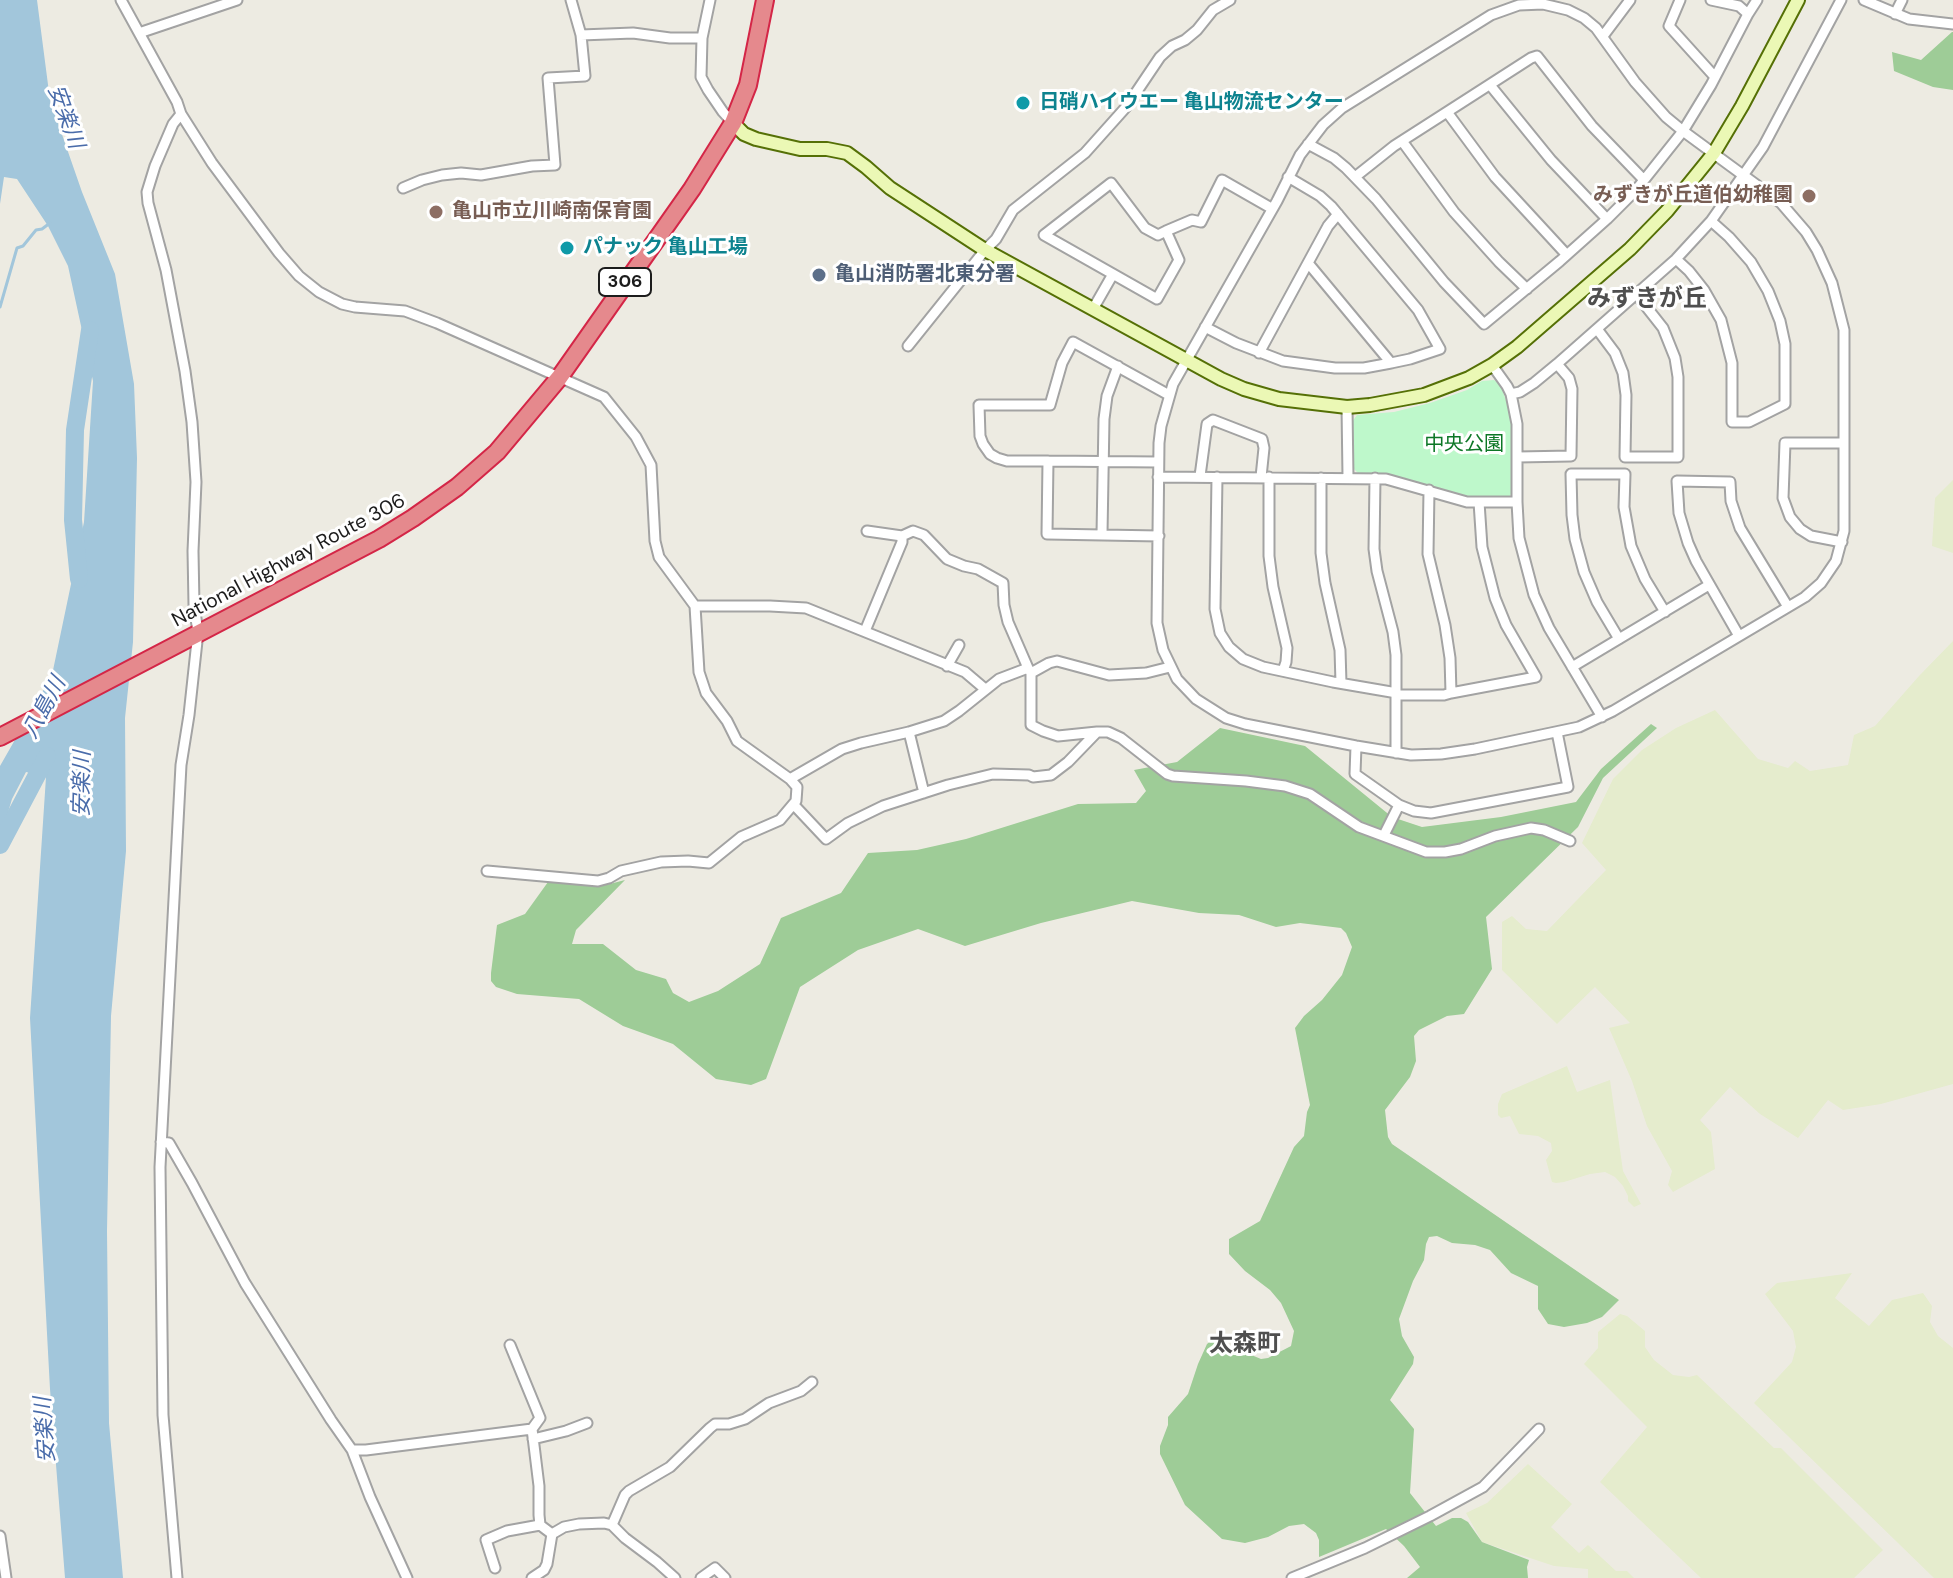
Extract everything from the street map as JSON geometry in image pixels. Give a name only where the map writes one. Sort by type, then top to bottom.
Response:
[{"type":"highway","name":"National Highway Route 306","points":[[0,737],[379,539],[457,487],[497,452],[559,378],[692,189],[733,123],[748,85],[765,0]]},
{"type":"street","points":[[121,0],[181,114],[212,163],[299,276],[319,292],[342,304],[405,311],[604,397],[636,437],[651,465],[655,541],[659,557],[695,606],[699,672],[706,693],[727,721],[737,741],[797,787],[794,805],[780,820],[741,837],[709,863],[661,862],[621,871],[598,881],[487,871]]},
{"type":"street","points":[[139,33],[237,0]]},
{"type":"street","points":[[403,188],[442,175],[481,175],[555,165],[548,78],[585,76],[581,35],[571,0]]},
{"type":"street","points":[[710,0],[702,38],[701,77],[723,112],[744,134],[800,149],[847,153],[890,188],[985,250],[1221,379],[1261,395],[1347,407],[1389,403],[1424,395],[1469,378],[1517,347],[1630,249],[1667,211],[1714,153],[1798,0]]},
{"type":"street","points":[[908,346],[996,239],[1015,207],[1085,153],[1127,106],[1160,57],[1197,30],[1213,10],[1230,0]]},
{"type":"street","points":[[1603,36],[1630,0]]},
{"type":"street","points":[[1680,0],[1669,26],[1715,77]]},
{"type":"street","points":[[1711,0],[1739,6],[1748,14]]},
{"type":"street","points":[[1308,144],[1334,158],[1355,177],[1484,324],[1607,219],[1644,180],[1683,131],[1757,0]]},
{"type":"street","points":[[1511,394],[1534,383],[1637,295],[1711,221],[1775,127],[1841,0]]},
{"type":"street","points":[[1864,0],[1909,19],[1953,24]]},
{"type":"street","points":[[1895,14],[1902,0]]},
{"type":"street","points":[[1543,4],[1568,10],[1584,18],[1603,36],[1653,104],[1683,131],[1781,203],[1817,250],[1832,283],[1844,330],[1844,531],[1836,561],[1827,576],[1805,597],[1602,717],[1579,727],[1475,749],[1441,754],[1396,753],[1356,746],[1245,724],[1226,718],[1196,699],[1170,667],[1157,623],[1161,426],[1173,384],[1288,177],[1323,125],[1342,108],[1491,15],[1519,5],[1543,4]]},
{"type":"street","points":[[581,35],[633,33],[702,38]]},
{"type":"street","points":[[1355,177],[1402,141],[1537,56],[1592,126],[1644,180]]},
{"type":"street","points":[[1490,85],[1551,160],[1607,219]]},
{"type":"street","points":[[1447,112],[1495,177],[1566,254]]},
{"type":"street","points":[[177,1578],[163,1415],[160,1167],[181,765],[189,715],[196,482],[192,422],[176,317],[147,192],[157,160],[173,124],[181,114]]},
{"type":"street","points":[[1402,141],[1454,212],[1527,289]]},
{"type":"street","points":[[1205,327],[1283,361],[1335,368],[1364,368],[1410,359],[1440,349],[1418,310],[1338,214],[1320,196],[1288,177]]},
{"type":"street","points":[[1166,231],[1179,260],[1157,299],[1044,235],[1111,183],[1145,228],[1158,235],[1166,231],[1192,220],[1201,222],[1222,180],[1271,208]]},
{"type":"street","points":[[1259,353],[1328,226],[1338,214]]},
{"type":"street","points":[[1676,259],[1704,290],[1721,320],[1732,363],[1732,422],[1749,422],[1785,404],[1785,344],[1768,291],[1746,255],[1711,221]]},
{"type":"street","points":[[1308,263],[1391,363]]},
{"type":"street","points":[[1093,309],[1113,274]]},
{"type":"street","points":[[1597,329],[1621,364],[1625,383],[1625,457],[1678,457],[1678,377],[1675,358],[1656,316],[1637,295]]},
{"type":"street","points":[[1158,462],[1007,461],[997,458],[990,454],[980,436],[979,405],[1050,405],[1062,363],[1073,342],[1169,395]]},
{"type":"street","points":[[1518,457],[1571,456],[1572,389],[1569,378],[1557,364]]},
{"type":"street","points":[[1492,365],[1511,394],[1517,424],[1519,538],[1534,595],[1549,628],[1602,717]]},
{"type":"street","points":[[1102,534],[1105,406],[1118,366]]},
{"type":"street","points":[[1347,407],[1348,477]]},
{"type":"street","points":[[1200,476],[1207,424],[1213,420],[1262,439],[1269,556],[1287,648],[1283,671]]},
{"type":"street","points":[[1842,542],[1811,536],[1800,529],[1790,517],[1783,498],[1785,439],[1844,443]]},
{"type":"street","points":[[1048,461],[1047,534],[1159,536]]},
{"type":"street","points":[[1619,639],[1584,572],[1575,539],[1571,474],[1625,474],[1624,507],[1631,546],[1645,579],[1665,612]]},
{"type":"street","points":[[1158,477],[1375,478],[1404,483],[1467,502],[1517,502]]},
{"type":"street","points":[[1217,477],[1215,609],[1220,633],[1229,647],[1243,659],[1263,667],[1397,694],[1444,695],[1536,677],[1506,625],[1495,598],[1482,547],[1479,502]]},
{"type":"street","points":[[1321,478],[1321,553],[1340,650],[1341,683]]},
{"type":"street","points":[[1375,478],[1374,549],[1396,655],[1396,753]]},
{"type":"street","points":[[1739,636],[1692,554],[1681,524],[1677,481],[1730,482],[1731,501],[1740,528],[1788,607]]},
{"type":"street","points":[[1429,490],[1428,554],[1445,625],[1451,693]]},
{"type":"street","points":[[867,531],[902,536],[913,531],[924,535],[947,559],[978,569],[1003,583],[1008,622],[1030,670],[1031,725],[1043,731],[1058,736],[1108,732],[1121,738],[1167,774],[1285,786],[1310,794],[1359,827],[1426,852],[1461,849],[1495,836],[1531,828],[1570,841]]},
{"type":"street","points":[[865,631],[902,536]]},
{"type":"street","points":[[1572,667],[1709,585]]},
{"type":"street","points":[[695,606],[806,608],[965,672],[985,689]]},
{"type":"street","points":[[947,666],[959,645]]},
{"type":"street","points":[[790,779],[842,749],[944,721],[999,679],[1049,663],[1057,661],[1109,675],[1146,673],[1170,667]]},
{"type":"street","points":[[909,732],[924,793]]},
{"type":"street","points":[[794,805],[826,839],[859,817],[893,802],[948,785],[993,774],[1051,775],[1097,732]]},
{"type":"street","points":[[1356,746],[1355,774],[1399,805],[1431,813],[1568,787],[1557,732]]},
{"type":"street","points":[[1384,835],[1399,805]]},
{"type":"street","points":[[161,1142],[169,1143],[245,1283],[352,1450],[407,1578]]},
{"type":"street","points":[[510,1345],[540,1418],[532,1434],[539,1486],[540,1525]]},
{"type":"street","points":[[612,1525],[629,1491],[670,1467],[715,1424],[745,1419],[769,1403],[801,1391],[812,1382]]},
{"type":"street","points":[[352,1450],[566,1431],[587,1423]]},
{"type":"street","points":[[1292,1578],[1365,1548],[1483,1487],[1539,1429]]},
{"type":"street","points":[[552,1534],[579,1524],[612,1525],[675,1578]]},
{"type":"street","points":[[495,1568],[486,1540],[507,1531],[540,1525],[552,1534]]},
{"type":"street","points":[[532,1578],[547,1564],[552,1534]]},
{"type":"street","points":[[0,1536],[6,1578]]},
{"type":"street","points":[[701,1578],[715,1568],[725,1578]]},
{"type":"green space","points":[[1952,32],[1953,90],[1933,87],[1894,71],[1892,52],[1921,60]]},
{"type":"green space","name":"中央公園","points":[[1494,380],[1500,384],[1512,423],[1513,491],[1509,497],[1468,496],[1404,478],[1358,473],[1352,467],[1352,422],[1357,415],[1394,412],[1430,403],[1467,390],[1482,381]]},
{"type":"green space","points":[[1953,480],[1953,553],[1932,546],[1935,498]]},
{"type":"green space","points":[[1953,641],[1953,1084],[1881,1104],[1843,1110],[1828,1100],[1798,1138],[1760,1114],[1730,1087],[1700,1120],[1711,1132],[1715,1169],[1673,1192],[1668,1185],[1672,1171],[1647,1126],[1609,1028],[1630,1023],[1595,987],[1557,1024],[1502,970],[1502,922],[1512,916],[1526,929],[1547,931],[1606,870],[1582,843],[1613,779],[1642,750],[1676,728],[1715,710],[1758,759],[1788,768],[1795,761],[1810,771],[1848,765],[1854,735],[1875,726]]},
{"type":"green space","points":[[1651,724],[1657,728],[1603,778],[1578,827],[1486,917],[1492,969],[1464,1014],[1447,1016],[1419,1030],[1414,1036],[1416,1061],[1410,1077],[1385,1110],[1388,1137],[1392,1144],[1619,1300],[1602,1317],[1587,1323],[1564,1327],[1548,1324],[1538,1309],[1538,1286],[1511,1273],[1490,1250],[1452,1243],[1437,1236],[1429,1237],[1424,1260],[1399,1319],[1402,1336],[1414,1357],[1413,1364],[1390,1400],[1414,1429],[1410,1493],[1436,1526],[1452,1518],[1461,1518],[1468,1522],[1482,1542],[1529,1560],[1528,1578],[1407,1578],[1420,1567],[1386,1529],[1319,1557],[1316,1533],[1304,1524],[1289,1526],[1268,1537],[1245,1543],[1222,1539],[1185,1505],[1160,1454],[1168,1417],[1188,1394],[1207,1344],[1213,1339],[1261,1359],[1291,1346],[1294,1331],[1281,1303],[1229,1254],[1229,1239],[1260,1221],[1294,1147],[1304,1136],[1310,1105],[1295,1028],[1342,975],[1352,947],[1341,928],[1300,923],[1276,927],[1239,915],[1199,913],[1132,901],[1041,923],[965,946],[918,929],[858,950],[800,987],[766,1079],[751,1085],[716,1079],[673,1044],[623,1026],[579,999],[517,994],[496,987],[491,981],[497,925],[525,914],[548,882],[602,886],[625,880],[576,930],[572,944],[603,944],[636,970],[666,979],[673,993],[689,1002],[718,991],[760,964],[781,918],[841,893],[868,853],[917,850],[966,839],[1078,804],[1136,803],[1146,791],[1134,770],[1177,762],[1220,728],[1305,746],[1392,817],[1422,827],[1501,817],[1576,802],[1601,769]]},
{"type":"green space","points":[[1567,1066],[1577,1092],[1610,1080],[1623,1171],[1641,1204],[1634,1207],[1628,1201],[1623,1186],[1605,1172],[1552,1182],[1546,1160],[1552,1151],[1551,1143],[1538,1136],[1519,1134],[1510,1116],[1501,1118],[1498,1115],[1502,1094]]},
{"type":"green space","points":[[1852,1273],[1835,1298],[1869,1326],[1892,1300],[1923,1293],[1932,1306],[1930,1322],[1938,1336],[1953,1348],[1953,1578],[1934,1578],[1754,1403],[1792,1362],[1796,1347],[1793,1331],[1765,1294],[1777,1283]]},
{"type":"green space","points":[[1620,1314],[1645,1331],[1645,1347],[1654,1360],[1673,1375],[1697,1375],[1774,1448],[1781,1448],[1883,1550],[1854,1578],[1701,1578],[1600,1482],[1647,1427],[1584,1364],[1598,1348],[1598,1332]]},
{"type":"green space","points":[[1528,1464],[1572,1504],[1551,1527],[1579,1553],[1588,1545],[1616,1571],[1627,1571],[1634,1578],[1588,1578],[1588,1569],[1554,1566],[1482,1542],[1466,1513],[1487,1503]]},
{"type":"water","points":[[0,0],[37,0],[50,100],[115,274],[134,384],[137,458],[133,642],[125,718],[126,851],[111,1016],[107,1231],[109,1423],[123,1578],[65,1578],[50,1389],[30,1018],[46,777],[26,772],[12,799],[0,839],[0,766],[52,675],[84,522],[93,381],[68,266],[48,226],[17,179],[4,177],[0,204]]},
{"type":"waterway","points":[[0,307],[17,248],[23,246],[36,230],[50,223]]},
{"type":"waterway","name":"安楽川","points":[[79,579],[73,520],[75,430],[90,330]]},
{"type":"waterway","name":"八島川","points":[[0,845],[47,756]]},
{"type":"place","name":"日硝ハイウエー 亀山物流センター","points":[[1023,103]]},
{"type":"place","name":"みずきが丘道伯幼稚園","points":[[1809,196]]},
{"type":"place","name":"亀山市立川崎南保育園","points":[[436,212]]},
{"type":"place","name":"パナック 亀山工場","points":[[567,248]]},
{"type":"place","name":"亀山消防署北東分署","points":[[819,275]]},
{"type":"district","name":"みずきが丘","points":[[1647,300]]},
{"type":"district","name":"太森町","points":[[1245,1345]]}]
